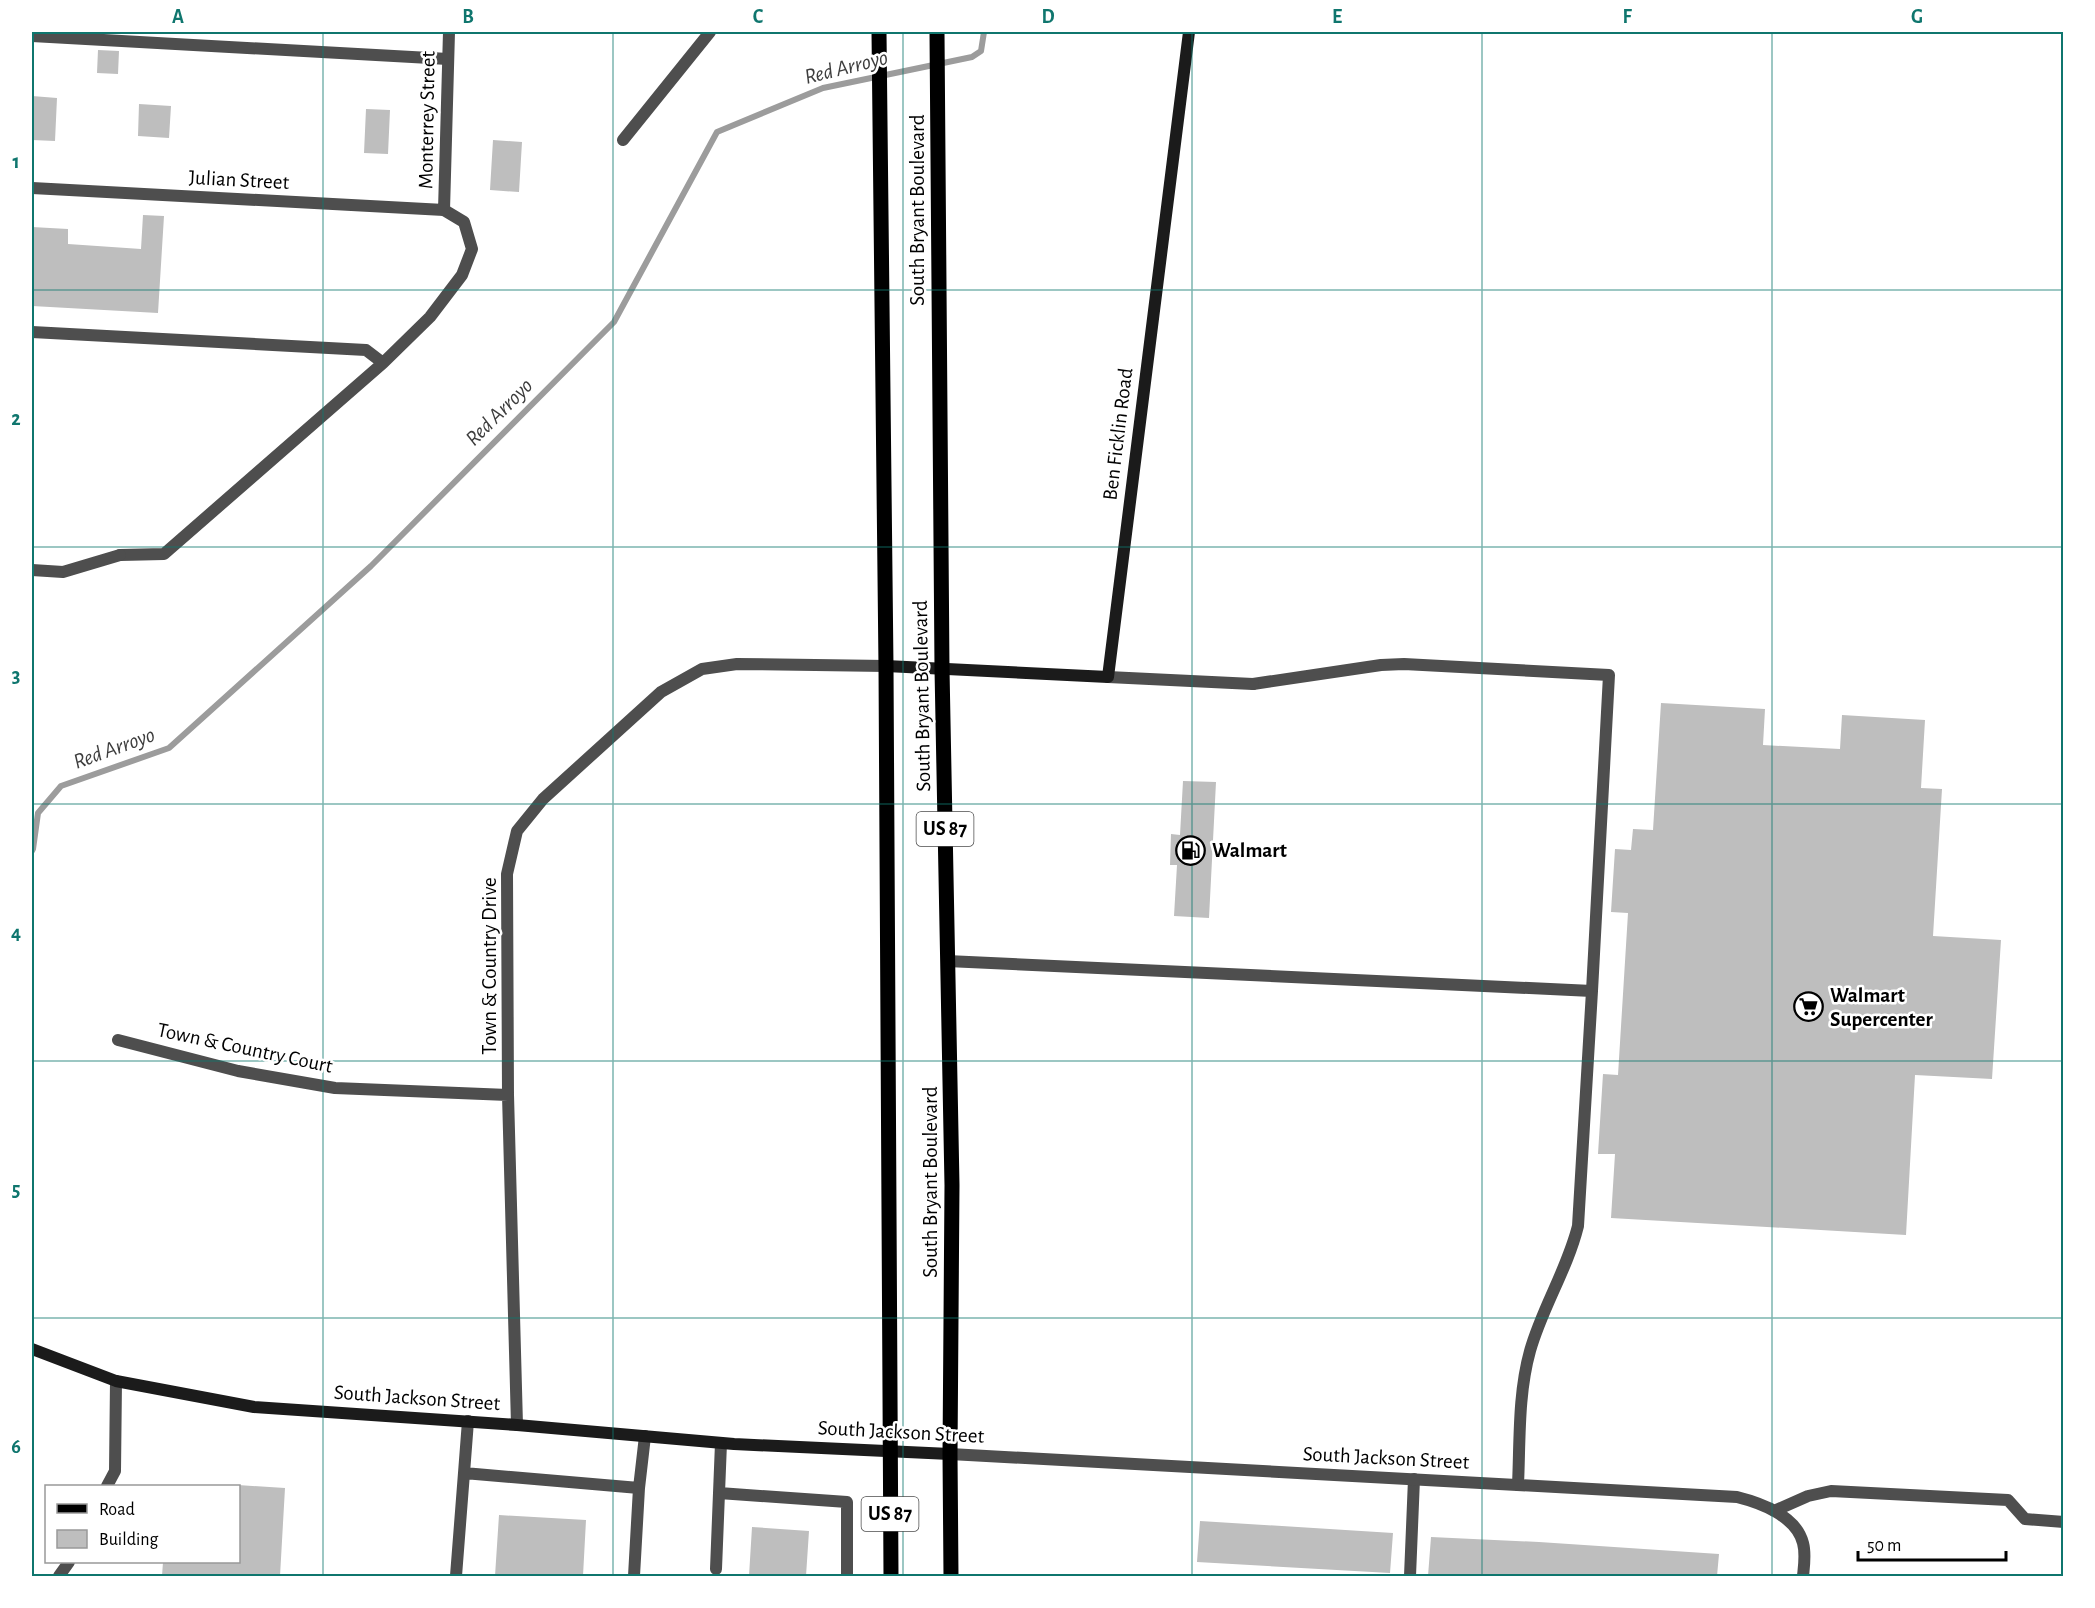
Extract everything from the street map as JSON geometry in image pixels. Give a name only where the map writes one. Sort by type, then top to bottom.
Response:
[{"type":"main road","name":"South Bryant Boulevard","points":[[879,32],[886,666],[891,1576]]},
{"type":"main road","name":"South Bryant Boulevard","points":[[937,32],[942,669],[952,1185],[951,1576]]},
{"type":"main road","name":"Ben Ficklin Road","points":[[1108,678],[1189,32]]},
{"type":"main road","points":[[886,666],[1108,678]]},
{"type":"main road","name":"South Jackson Street","points":[[32,1349],[116,1381],[254,1407],[468,1421],[722,1443],[950,1454]]},
{"type":"street","name":"Monterrey Street","points":[[444,210],[449,32]]},
{"type":"street","points":[[622,140],[710,32]]},
{"type":"street","points":[[32,36],[448,59]]},
{"type":"street","name":"Julian Street","points":[[32,188],[444,210]]},
{"type":"street","points":[[32,570],[63,572],[120,555],[164,555],[383,363],[430,317],[462,275],[472,249],[464,222],[444,210]]},
{"type":"street","points":[[32,332],[366,350],[383,363]]},
{"type":"street","name":"Town & Country Drive","points":[[518,1425],[508,1095],[507,874],[517,831],[543,799],[661,692],[702,669],[737,664],[886,666]]},
{"type":"street","points":[[1108,678],[1253,684],[1381,665],[1404,664],[1609,675],[1578,1226],[1572,1249],[1538,1327],[1530,1352],[1521,1407],[1518,1485]]},
{"type":"street","points":[[947,961],[1592,992]]},
{"type":"street","name":"Town & Country Court","points":[[118,1040],[238,1071],[335,1088],[508,1095]]},
{"type":"street","points":[[108,1485],[115,1471],[116,1381]]},
{"type":"street","points":[[456,1576],[468,1421]]},
{"type":"street","points":[[634,1576],[639,1488],[645,1436]]},
{"type":"street","points":[[716,1569],[722,1443]]},
{"type":"street","name":"South Jackson Street","points":[[950,1454],[1737,1497],[1774,1511],[1798,1532],[1805,1551],[1803,1576]]},
{"type":"street","points":[[464,1473],[639,1488]]},
{"type":"street","points":[[1410,1576],[1414,1479]]},
{"type":"street","points":[[1774,1511],[1808,1496],[1831,1491],[2008,1500],[2025,1519],[2064,1522]]},
{"type":"street","points":[[719,1493],[847,1502],[847,1576]]},
{"type":"street","points":[[58,1576],[68,1563]]},
{"type":"building","points":[[98,50],[119,51],[118,74],[97,73]]},
{"type":"building","points":[[32,96],[57,98],[55,141],[32,140]]},
{"type":"building","points":[[139,104],[171,106],[169,138],[138,136]]},
{"type":"building","points":[[366,109],[390,110],[388,154],[364,153]]},
{"type":"building","points":[[493,140],[522,142],[519,192],[490,190]]},
{"type":"building","points":[[143,215],[164,216],[158,313],[32,306],[32,227],[68,229],[68,244],[141,249]]},
{"type":"building","name":"Walmart Supercenter","points":[[1661,703],[1765,709],[1763,745],[1840,749],[1842,715],[1925,720],[1921,788],[1942,789],[1933,936],[2001,940],[1992,1079],[1915,1075],[1906,1235],[1611,1218],[1615,1154],[1598,1154],[1603,1074],[1618,1075],[1628,913],[1611,912],[1615,849],[1631,850],[1633,829],[1653,830]]},
{"type":"building","name":"Walmart","points":[[1183,781],[1216,782],[1209,918],[1174,916],[1177,865],[1170,865],[1171,834],[1180,835]]},
{"type":"building","points":[[240,1485],[285,1488],[280,1576],[162,1576],[163,1563],[240,1563]]},
{"type":"building","points":[[499,1515],[586,1520],[583,1576],[495,1576]]},
{"type":"building","points":[[1200,1521],[1393,1533],[1390,1573],[1197,1562]]},
{"type":"building","points":[[752,1527],[809,1531],[806,1576],[749,1576]]},
{"type":"building","points":[[1431,1537],[1719,1554],[1717,1576],[1428,1576]]},
{"type":"waterway","name":"Red Arroyo","points":[[32,851],[38,813],[61,786],[169,748],[371,566],[614,322],[717,132],[823,88],[972,57],[981,51],[984,32]]},
{"type":"place","name":"Walmart","points":[[1191,850]]},
{"type":"place","name":"Walmart Supercenter","points":[[1809,1007]]}]
